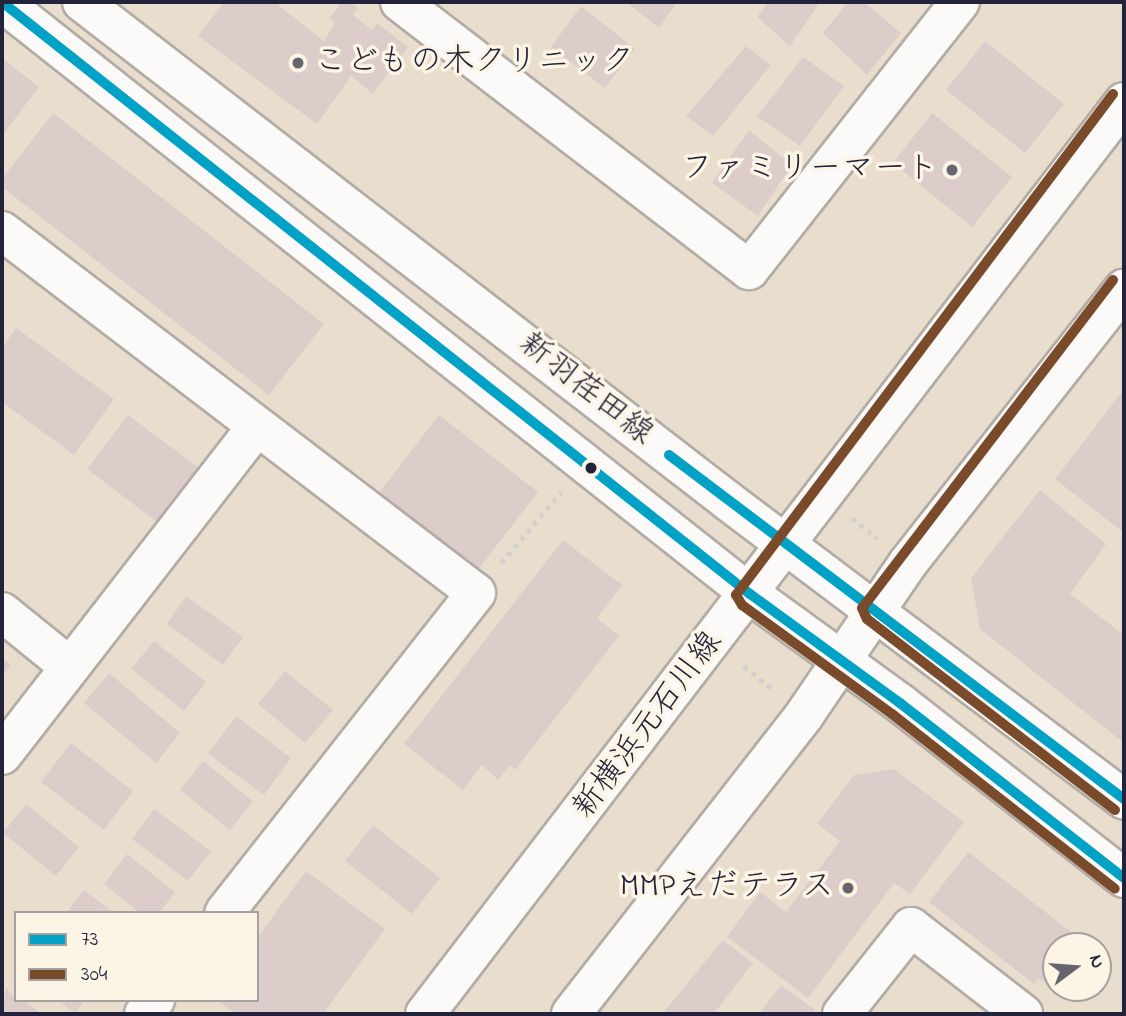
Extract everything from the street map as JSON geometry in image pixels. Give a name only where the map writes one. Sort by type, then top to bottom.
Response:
[{"type":"street","name":"新羽荏田線","points":[[2,2],[750,594],[840,664],[900,703],[1124,878]]},
{"type":"street","name":"新羽荏田線","points":[[82,2],[728,501],[876,608],[1124,799]]},
{"type":"street","points":[[400,2],[749,270],[947,6]]},
{"type":"street","name":"新横浜元石川線","points":[[425,1014],[750,594],[1124,102]]},
{"type":"street","points":[[2,232],[476,593],[226,911]]},
{"type":"street","points":[[571,1014],[840,664],[876,608],[1124,289]]},
{"type":"street","points":[[2,755],[256,427]]},
{"type":"street","points":[[2,612],[70,667]]},
{"type":"street","points":[[842,1014],[911,928],[1023,1014]]},
{"type":"path","points":[[476,593],[565,487]]},
{"type":"path","points":[[843,511],[880,541]]},
{"type":"path","points":[[744,666],[783,696]]},
{"type":"building","points":[[224,2],[280,2],[278,5],[324,41],[335,23],[330,18],[341,2],[349,2],[358,8],[353,15],[372,30],[377,23],[408,47],[373,94],[351,76],[317,124],[198,36]]},
{"type":"building","points":[[626,2],[677,2],[659,28]]},
{"type":"building","points":[[768,2],[820,2],[790,46],[757,17]]},
{"type":"building","points":[[848,2],[864,2],[901,33],[867,75],[823,33]]},
{"type":"building","points":[[581,6],[635,49],[605,88],[551,47]]},
{"type":"building","points":[[985,41],[1064,104],[1025,153],[946,90]]},
{"type":"building","points":[[746,46],[771,65],[713,136],[686,116]]},
{"type":"building","points":[[803,57],[844,86],[800,146],[757,116]]},
{"type":"building","points":[[2,58],[39,87],[2,136]]},
{"type":"building","points":[[53,113],[324,324],[269,395],[2,187],[2,179]]},
{"type":"building","name":"ファミリーマート","points":[[932,113],[1012,177],[972,227],[893,163]]},
{"type":"building","points":[[749,130],[792,165],[758,216],[712,183]]},
{"type":"building","points":[[16,328],[114,399],[74,455],[2,402],[2,348]]},
{"type":"building","points":[[1124,389],[1124,533],[1055,479]]},
{"type":"building","points":[[128,415],[206,473],[165,528],[87,469]]},
{"type":"building","points":[[439,415],[538,492],[477,571],[378,494]]},
{"type":"building","points":[[1040,490],[1106,544],[1070,594],[1124,635],[1124,743],[980,629],[971,578]]},
{"type":"building","points":[[563,540],[622,585],[597,618],[619,636],[515,770],[510,765],[498,780],[482,765],[463,790],[404,744]]},
{"type":"building","points":[[186,596],[243,637],[223,665],[167,624]]},
{"type":"building","points":[[154,641],[206,682],[184,711],[131,669]]},
{"type":"building","points":[[2,658],[11,665],[2,677]]},
{"type":"building","points":[[285,671],[333,710],[305,743],[258,704]]},
{"type":"building","points":[[109,673],[180,733],[156,763],[84,703]]},
{"type":"building","points":[[236,716],[291,758],[264,795],[208,754]]},
{"type":"building","points":[[71,743],[133,791],[104,830],[41,782]]},
{"type":"building","points":[[203,761],[253,801],[230,830],[180,790]]},
{"type":"building","name":"MMPえだテラス","points":[[894,769],[964,822],[910,894],[894,883],[808,998],[727,937],[760,892],[786,912],[840,841],[817,824],[854,775]]},
{"type":"building","points":[[26,804],[79,847],[56,876],[3,833]]},
{"type":"building","points":[[154,809],[211,851],[188,881],[132,839]]},
{"type":"building","points":[[373,825],[440,878],[412,914],[345,861]]},
{"type":"building","points":[[968,852],[1071,932],[1042,932],[1042,980],[1039,978],[1034,984],[929,902]]},
{"type":"building","points":[[127,854],[175,892],[161,911],[138,911],[104,884]]},
{"type":"building","points":[[306,871],[385,929],[323,1014],[236,1014],[220,1002],[259,1002],[259,935]]},
{"type":"building","points":[[84,890],[111,911],[68,911]]},
{"type":"building","points":[[723,940],[753,963],[715,1012],[718,1014],[662,1014]]},
{"type":"building","points":[[781,985],[815,1010],[812,1014],[759,1014]]},
{"type":"building","points":[[6,987],[14,997],[14,1002],[26,1002],[41,1014],[2,1014]]},
{"type":"building","points":[[61,1002],[83,1002],[75,1013]]},
{"type":"transit line","name":"73","points":[[2,2],[750,594],[900,703],[1124,878]]},
{"type":"transit line","name":"304","points":[[1113,94],[736,595],[742,605],[892,714],[1115,889]]},
{"type":"transit line","name":"304","points":[[1113,280],[862,608],[867,619],[1115,810]]},
{"type":"transit line","name":"73","points":[[669,455],[1124,799]]},
{"type":"place","name":"こどもの木クリニック","points":[[298,63]]},
{"type":"place","name":"ファミリーマート","points":[[952,170]]},
{"type":"place","name":"MMPえだテラス","points":[[848,888]]}]
